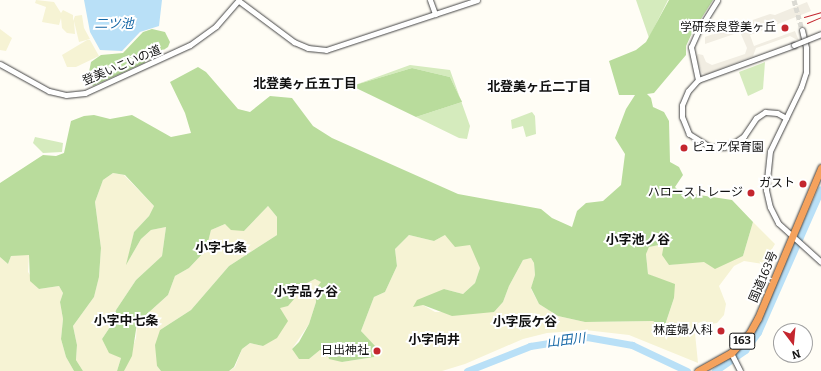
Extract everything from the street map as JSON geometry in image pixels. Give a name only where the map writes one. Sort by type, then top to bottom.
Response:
[{"type":"highway","name":"国道163号","points":[[700,370],[732,355],[758,318],[821,168]]},
{"type":"street","points":[[239,0],[290,40],[303,47],[319,50],[338,48],[477,0]]},
{"type":"street","name":"登美いこいの道","points":[[0,64],[49,91],[66,95],[85,93],[190,45],[216,26],[239,0]]},
{"type":"street","points":[[430,0],[435,14]]},
{"type":"street","points":[[698,80],[691,58],[693,41],[717,0]]},
{"type":"street","points":[[802,30],[806,48],[806,72],[802,87],[770,152],[766,190],[774,216],[821,262]]},
{"type":"street","points":[[786,118],[777,113],[765,112],[756,118],[744,136],[734,143],[718,147],[704,144],[689,134],[681,110],[684,98],[698,80],[821,34]]},
{"type":"street","points":[[732,355],[740,371]]},
{"type":"shaded area","points":[[36,0],[54,2],[61,13],[63,10],[73,15],[73,21],[75,16],[82,15],[84,28],[90,39],[79,42],[74,21],[75,34],[67,33],[62,28],[61,18],[59,25],[42,22],[46,7],[35,3]]},
{"type":"shaded area","points":[[807,2],[811,11],[750,35],[754,46],[795,31],[799,41],[790,36],[756,48],[753,56],[706,75],[702,73],[696,58],[698,54],[703,55],[706,62],[712,65],[745,54],[747,48],[740,32],[705,44],[705,37],[770,14],[775,15]]},
{"type":"shaded area","points":[[0,29],[12,38],[6,51],[0,50]]},
{"type":"shaded area","points":[[87,40],[90,40],[99,56],[76,67],[67,67],[62,55]]},
{"type":"shaded area","points":[[113,173],[124,175],[154,206],[149,216],[134,232],[127,263],[141,239],[151,230],[166,227],[162,256],[136,280],[116,310],[112,324],[102,339],[121,358],[117,371],[83,371],[76,360],[77,345],[73,326],[94,297],[99,277],[101,248],[95,202],[103,180]]},
{"type":"shaded area","points":[[268,206],[277,217],[277,235],[229,266],[191,310],[160,330],[157,366],[161,371],[124,371],[136,338],[137,323],[168,295],[175,276],[189,268],[206,250],[211,230],[225,224],[244,231]]},
{"type":"shaded area","points":[[753,222],[775,244],[763,264],[744,261],[734,266],[719,286],[726,304],[724,315],[717,323],[711,324],[704,321],[698,323],[695,333],[698,363],[629,335],[585,330],[547,333],[523,339],[465,364],[442,371],[229,371],[235,367],[242,349],[250,343],[263,346],[279,308],[295,289],[315,279],[322,282],[315,290],[316,302],[309,324],[292,349],[309,359],[320,350],[327,351],[342,362],[374,357],[368,339],[361,331],[374,297],[385,292],[397,266],[395,249],[409,235],[434,241],[445,235],[470,245],[477,257],[480,268],[475,283],[463,294],[444,289],[423,305],[435,312],[494,312],[503,302],[509,286],[523,260],[531,258],[534,263],[535,275],[531,289],[539,304],[558,316],[585,322],[653,321],[664,328],[674,298],[657,278],[648,274],[646,253],[649,247],[664,244],[669,265],[743,256]]},
{"type":"shaded area","points":[[19,254],[29,255],[28,272],[39,289],[59,286],[63,293],[60,302],[63,319],[61,339],[66,357],[74,371],[0,371],[0,257],[8,264],[11,256]]},
{"type":"green space","points":[[636,0],[668,0],[649,38],[648,35]]},
{"type":"green space","points":[[669,0],[713,0],[692,33],[686,46],[686,55],[654,93],[647,94],[651,98],[653,107],[664,112],[669,121],[670,162],[679,167],[683,175],[675,187],[680,192],[732,200],[753,222],[743,256],[715,269],[704,262],[669,265],[662,255],[664,244],[649,247],[646,254],[648,274],[675,284],[674,298],[664,328],[653,321],[585,322],[558,316],[539,304],[531,288],[535,275],[534,263],[531,258],[523,260],[509,286],[503,302],[494,312],[452,316],[423,305],[413,307],[417,300],[444,289],[463,294],[475,283],[480,268],[470,245],[455,247],[445,235],[434,241],[409,235],[395,249],[397,266],[385,292],[374,297],[361,331],[376,347],[374,357],[342,362],[329,359],[327,352],[320,350],[309,359],[299,359],[292,349],[299,342],[309,324],[316,302],[315,290],[321,282],[315,279],[295,289],[295,298],[288,306],[280,308],[288,321],[277,338],[263,346],[250,343],[242,349],[234,367],[229,371],[161,371],[157,366],[155,345],[160,330],[191,310],[229,266],[277,235],[277,217],[268,206],[244,231],[231,230],[225,224],[211,230],[206,250],[189,268],[175,276],[168,295],[137,323],[132,356],[124,371],[117,371],[121,358],[109,353],[102,339],[112,324],[116,310],[136,280],[162,256],[166,227],[151,230],[141,239],[126,265],[134,232],[149,216],[154,206],[125,175],[113,173],[103,180],[95,202],[101,248],[99,277],[94,297],[73,326],[77,345],[76,360],[83,371],[74,371],[66,357],[61,339],[63,319],[60,302],[63,293],[59,286],[39,289],[30,281],[29,255],[11,256],[8,264],[0,257],[0,183],[43,155],[56,156],[64,153],[71,121],[84,116],[94,115],[110,119],[132,115],[171,137],[191,133],[185,113],[170,82],[198,67],[206,72],[238,109],[250,112],[270,96],[292,98],[313,126],[332,138],[458,194],[541,209],[552,218],[572,227],[577,211],[586,203],[603,201],[621,185],[625,154],[615,138],[626,109],[635,95],[619,95],[609,61],[636,50],[646,42]]},
{"type":"green space","points":[[152,29],[165,32],[170,42],[168,47],[144,63],[93,86],[88,77],[91,62],[101,55],[123,53],[143,32]]},
{"type":"green space","points":[[765,62],[763,89],[748,96],[739,72]]},
{"type":"green space","points":[[410,65],[450,70],[460,97],[450,77],[412,68],[355,85]]},
{"type":"green space","points":[[412,68],[450,77],[462,102],[416,117],[354,87],[355,85]]},
{"type":"green space","points":[[461,102],[470,126],[467,139],[459,138],[416,117]]},
{"type":"green space","points":[[532,112],[535,116],[536,134],[526,137],[523,126],[512,129],[511,120]]},
{"type":"green space","points":[[35,137],[63,143],[62,152],[43,153],[33,143]]},
{"type":"water","name":"二ツ池","points":[[84,0],[162,0],[159,26],[140,32],[122,51],[100,50],[90,32]]},
{"type":"waterway","name":"山田川","points":[[715,371],[745,350],[758,332],[821,189]]},
{"type":"waterway","name":"山田川","points":[[467,371],[530,346],[587,337],[632,345],[687,371]]},
{"type":"tunnel","points":[[794,0],[802,30]]},
{"type":"railway","points":[[804,17],[821,12]]},
{"type":"railway","points":[[807,23],[821,17]]},
{"type":"place","name":"学研奈良登美ヶ丘","points":[[785,28]]},
{"type":"place","name":"ピュア保育園","points":[[684,148]]},
{"type":"place","name":"ガスト","points":[[803,184]]},
{"type":"place","name":"ハローストレージ","points":[[751,193]]},
{"type":"place","name":"林産婦人科","points":[[721,331]]},
{"type":"place","name":"日出神社","points":[[377,351]]},
{"type":"district","name":"北登美ヶ丘五丁目","points":[[305,84]]},
{"type":"district","name":"北登美ヶ丘二丁目","points":[[539,87]]},
{"type":"district","name":"小字池ノ谷","points":[[638,240]]},
{"type":"district","name":"小字七条","points":[[221,248]]},
{"type":"district","name":"小字品ヶ谷","points":[[306,292]]},
{"type":"district","name":"小字中七条","points":[[126,321]]},
{"type":"district","name":"小字辰ケ谷","points":[[525,322]]},
{"type":"district","name":"小字向井","points":[[434,340]]}]
